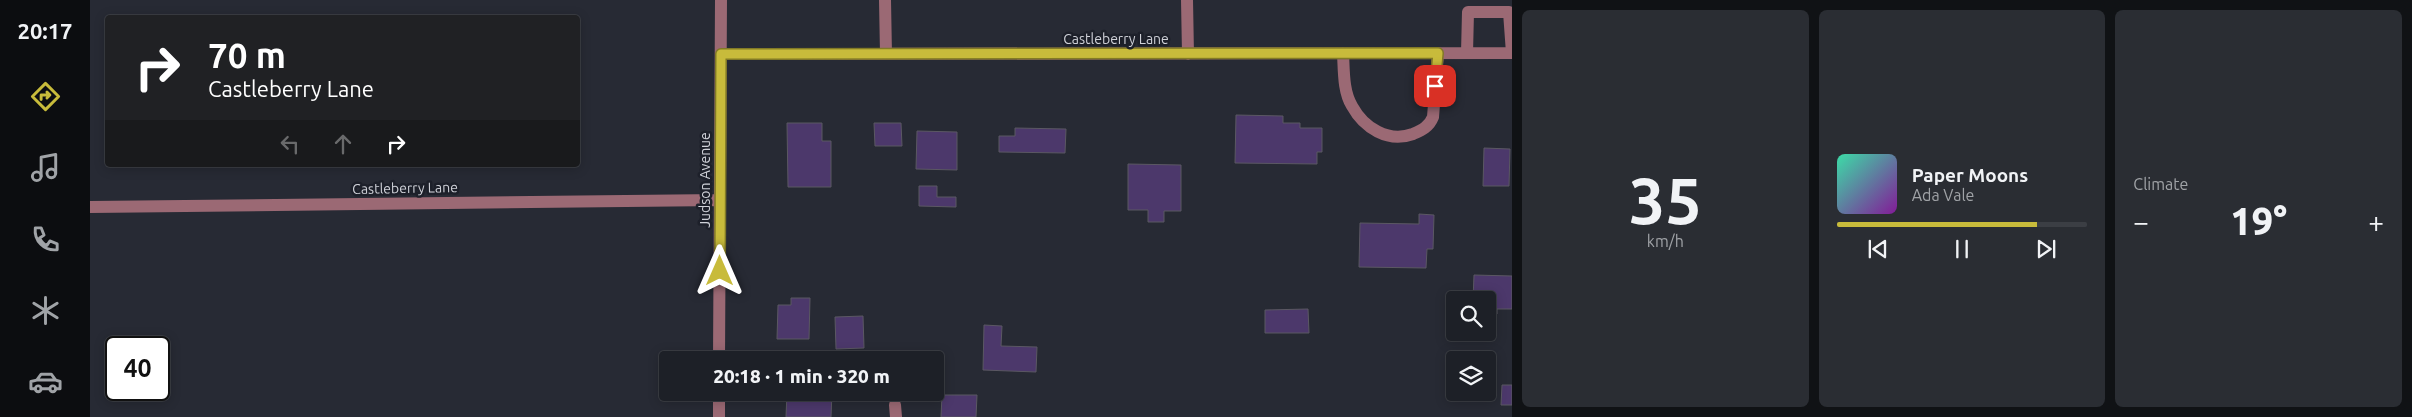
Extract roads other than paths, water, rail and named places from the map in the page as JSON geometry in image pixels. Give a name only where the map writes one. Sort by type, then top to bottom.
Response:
[{"type":"street","name":"Judson Avenue","points":[[719,351],[721,0]]},
{"type":"street","points":[[886,0],[886,54]]},
{"type":"street","points":[[1187,0],[1188,54]]},
{"type":"street","points":[[1467,53],[1468,12],[1509,12],[1512,53]]},
{"type":"street","points":[[1343,53],[1345,86],[1350,104],[1357,114],[1381,134],[1400,137],[1417,132],[1430,124],[1433,117],[1438,53]]},
{"type":"street","name":"Castleberry Lane","points":[[721,54],[1512,53]]},
{"type":"street","name":"Castleberry Lane","points":[[90,207],[720,200]]},
{"type":"street","points":[[719,401],[719,417]]}]
